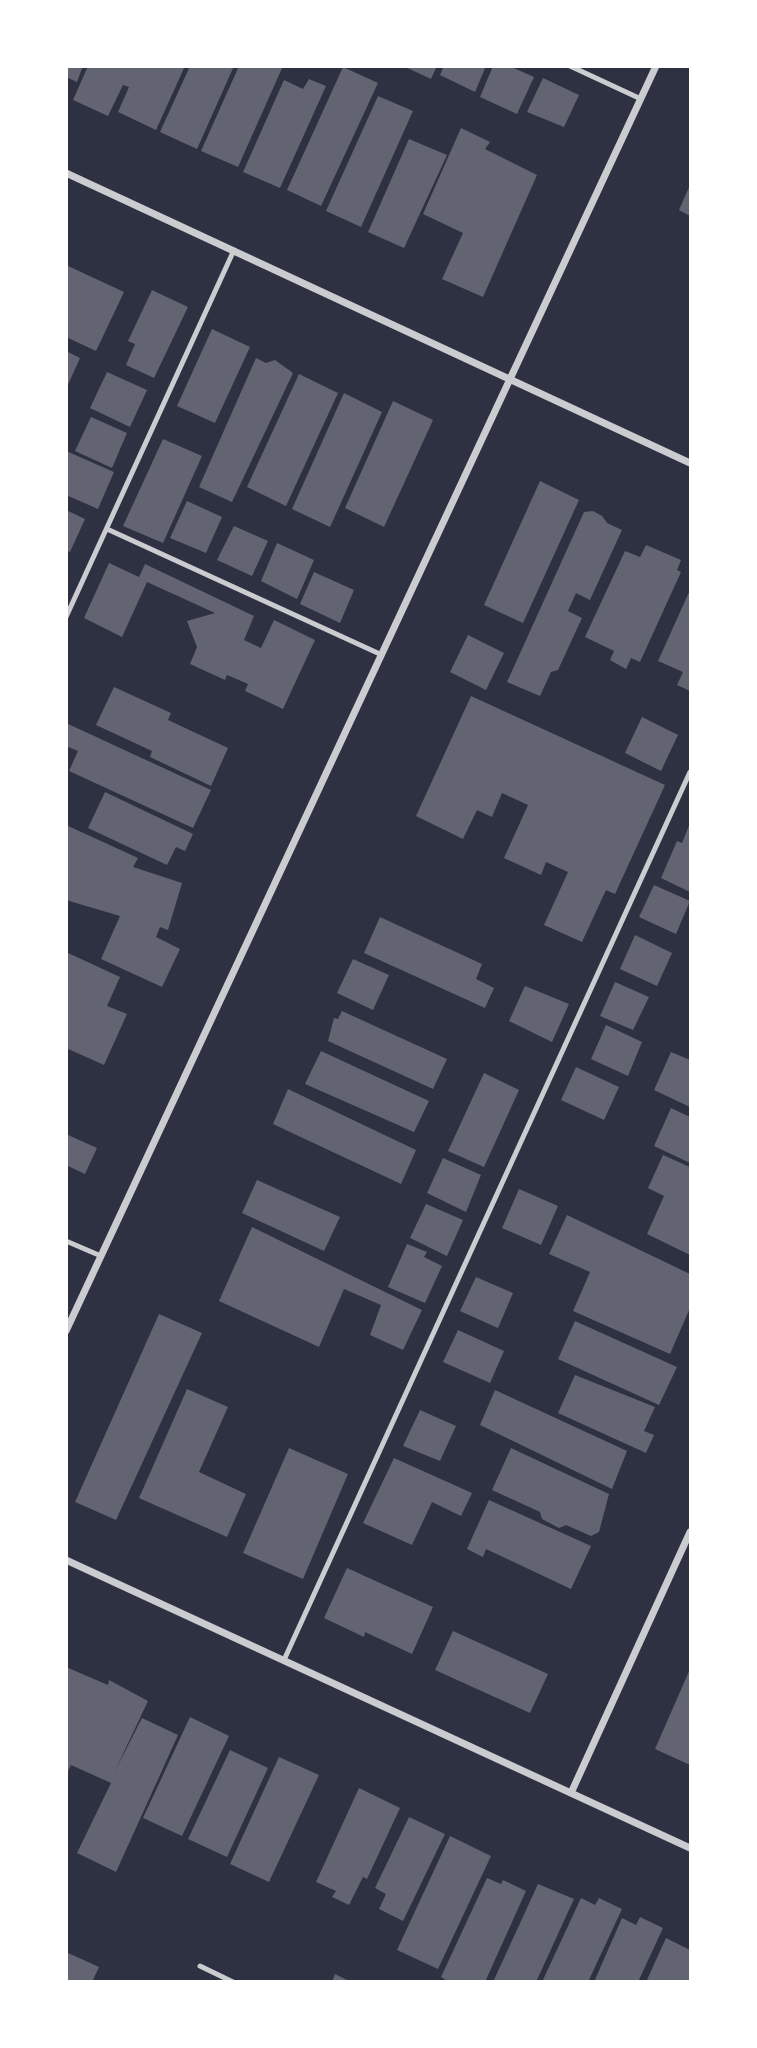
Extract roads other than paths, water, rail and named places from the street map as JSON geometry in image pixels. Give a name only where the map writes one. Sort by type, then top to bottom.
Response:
[{"type":"street","points":[[66,1331],[656,66]]},
{"type":"street","points":[[66,173],[691,463]]},
{"type":"street","points":[[571,1793],[691,1532]]},
{"type":"street","points":[[66,1560],[691,1848]]},
{"type":"lane","points":[[570,66],[641,99]]},
{"type":"lane","points":[[66,617],[234,250]]},
{"type":"lane","points":[[107,529],[382,655]]},
{"type":"lane","points":[[284,1660],[691,772]]},
{"type":"lane","points":[[66,1241],[101,1256]]},
{"type":"lane","points":[[200,1966],[233,1982]]}]
